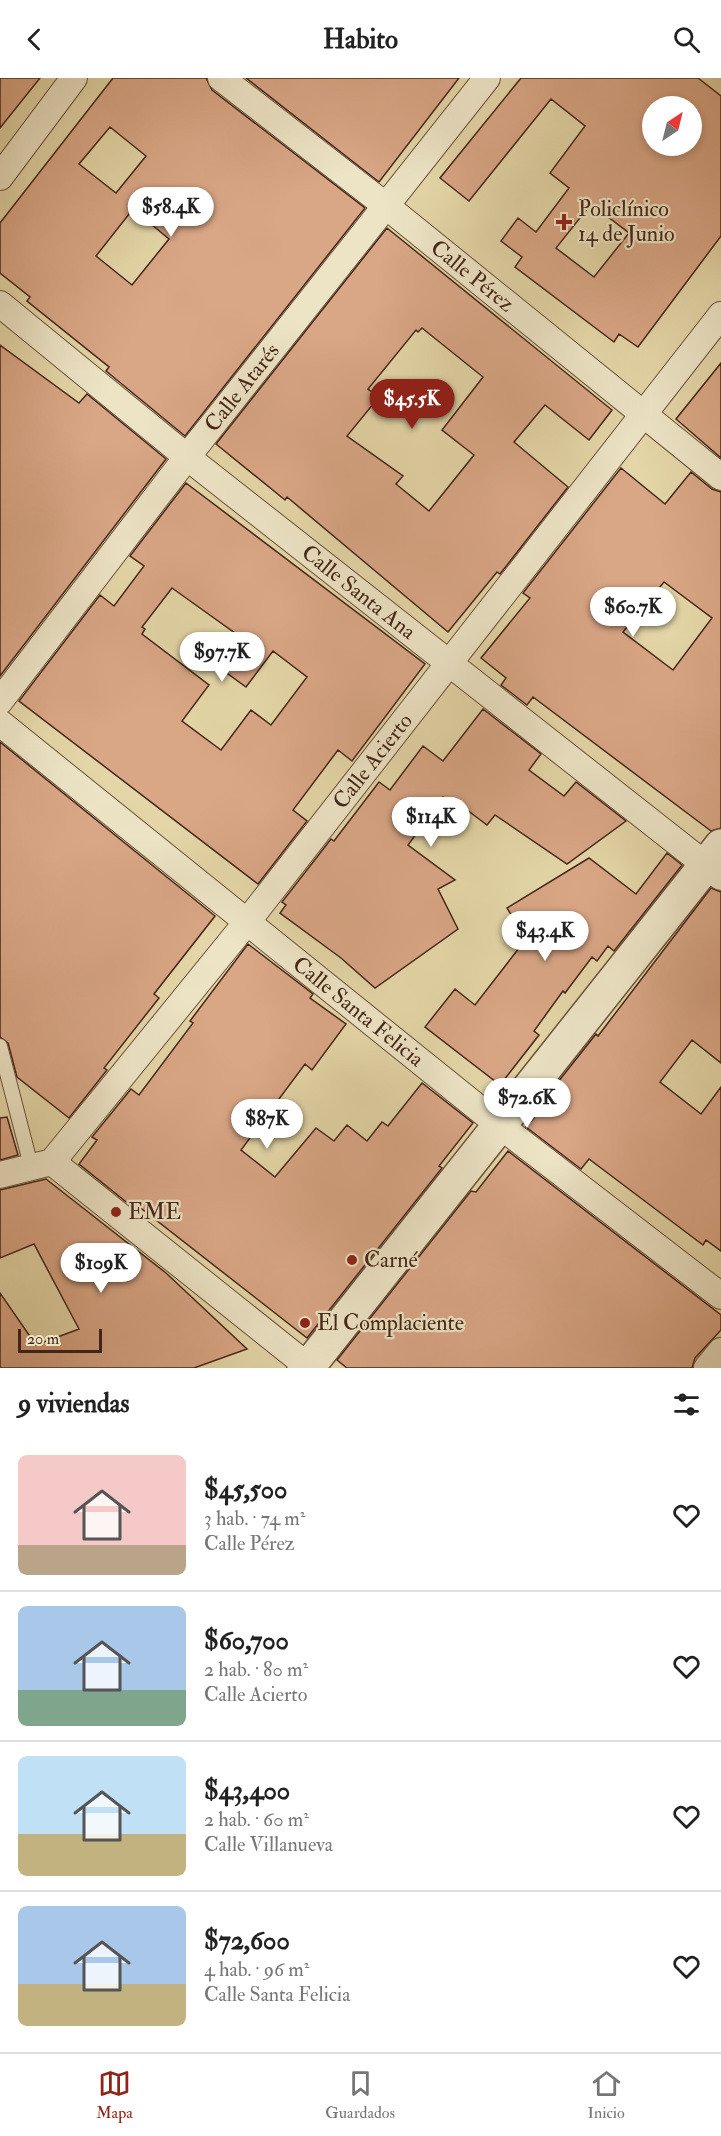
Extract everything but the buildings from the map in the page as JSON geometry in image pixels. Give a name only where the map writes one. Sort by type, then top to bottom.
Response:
[{"type":"street","points":[[0,177],[74,78]]},
{"type":"street","name":"Calle Pérez","points":[[221,78],[385,205],[721,477]]},
{"type":"street","name":"Calle Atarés","points":[[0,701],[187,457],[487,78]]},
{"type":"street","name":"Calle Santa Ana","points":[[0,304],[187,457],[450,662],[716,862]]},
{"type":"street","name":"Calle Acierto","points":[[42,1164],[247,922],[641,414],[721,315]]},
{"type":"street","name":"Calle Santa Felicia","points":[[0,723],[498,1124],[721,1296]]},
{"type":"street","points":[[0,1175],[42,1164],[308,1368],[498,1124],[716,862]]},
{"type":"street","points":[[707,1368],[721,1351]]},
{"type":"lane","points":[[0,1046],[42,1164]]},
{"type":"place","name":"Policlínico 14 de Junio","points":[[564,222]]},
{"type":"place","name":"EME","points":[[116,1212]]},
{"type":"place","name":"Carné","points":[[352,1260]]},
{"type":"place","name":"El Complaciente","points":[[305,1323]]}]
